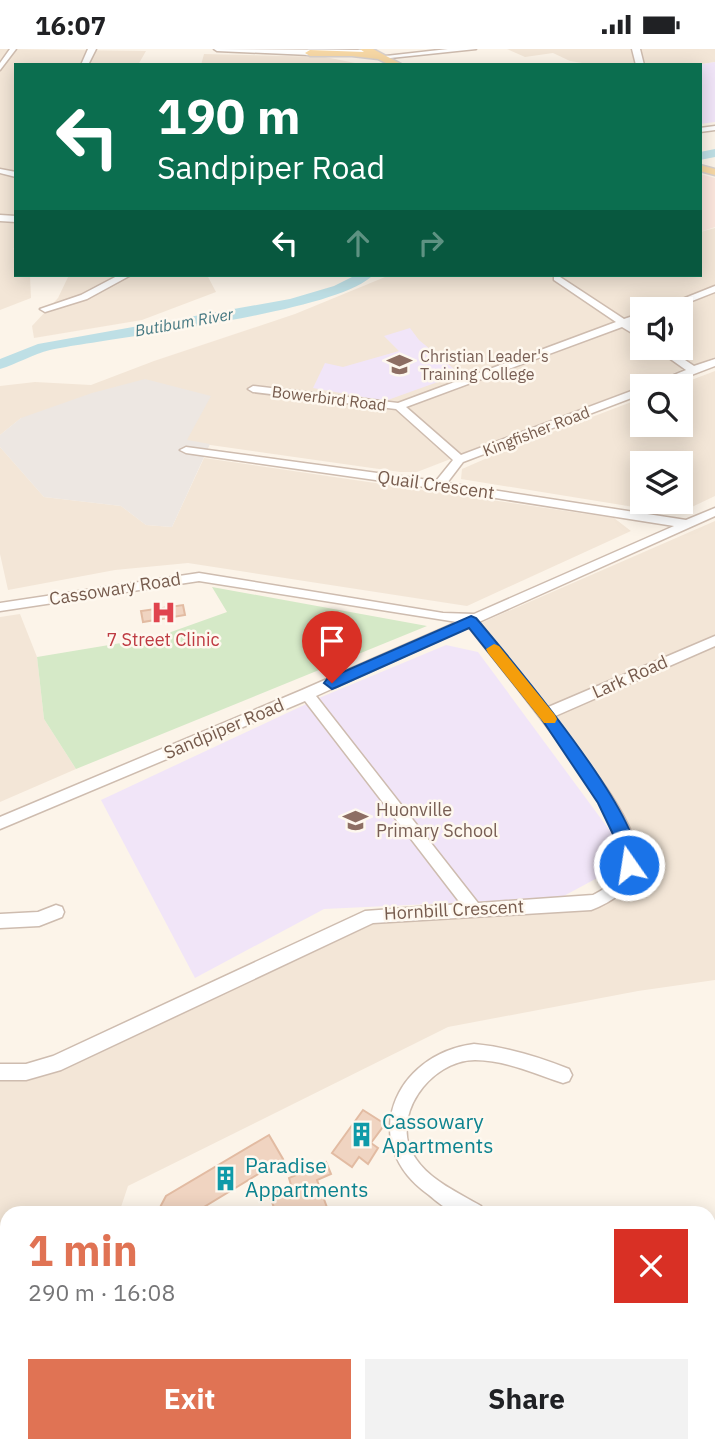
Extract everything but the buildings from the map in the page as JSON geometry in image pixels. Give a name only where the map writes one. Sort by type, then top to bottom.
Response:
[{"type":"main road","points":[[310,53],[368,53],[393,63]]},
{"type":"street","points":[[0,68],[13,49]]},
{"type":"street","points":[[217,49],[255,54],[472,49]]},
{"type":"street","points":[[45,309],[84,297],[122,277]]},
{"type":"street","points":[[556,278],[630,328]]},
{"type":"street","points":[[693,297],[715,289]]},
{"type":"street","name":"Bowerbird Road","points":[[253,389],[399,406],[630,321]]},
{"type":"street","points":[[679,360],[694,370]]},
{"type":"street","points":[[684,374],[715,362]]},
{"type":"street","name":"Kingfisher Road","points":[[439,485],[459,460],[630,395]]},
{"type":"street","points":[[399,406],[459,460]]},
{"type":"street","name":"Quail Crescent","points":[[186,450],[439,485],[685,524]]},
{"type":"street","name":"Sandpiper Road","points":[[0,823],[307,694],[715,512]]},
{"type":"street","name":"Cassowary Road","points":[[0,607],[199,577],[475,620]]},
{"type":"street","name":"Hornbill Crescent","points":[[0,1072],[26,1072],[55,1064],[371,916],[591,903],[608,897],[625,877],[630,853],[624,836],[605,799],[546,714],[475,620]]},
{"type":"street","name":"Lark Road","points":[[546,714],[715,641]]},
{"type":"street","points":[[307,694],[474,909]]},
{"type":"street","points":[[0,921],[39,919],[56,912]]},
{"type":"street","points":[[464,1206],[417,1174],[402,1153],[398,1130],[399,1115],[410,1091],[436,1065],[461,1053],[474,1052],[505,1057],[563,1075]]},
{"type":"shaded area","points":[[0,49],[146,51],[139,63],[14,63],[14,277],[30,277],[31,298],[0,310]]},
{"type":"shaded area","points":[[507,49],[715,49],[715,62],[702,64],[582,63],[553,53],[525,57]]},
{"type":"shaded area","points":[[204,54],[325,57],[355,63],[202,63]]},
{"type":"shaded area","points":[[715,62],[715,122],[702,124],[702,64]]},
{"type":"shaded area","points":[[702,175],[715,178],[715,227],[702,231]]},
{"type":"shaded area","points":[[715,228],[715,357],[671,374],[630,374],[630,390],[417,472],[400,472],[21,418],[0,435],[0,386],[35,382],[91,385],[295,314],[385,277],[702,277],[702,231]]},
{"type":"shaded area","points":[[68,277],[208,277],[216,292],[142,320],[34,338],[32,326],[58,298]]},
{"type":"shaded area","name":"Christian Leader's Training College","points":[[410,328],[419,340],[460,374],[385,401],[313,388],[325,363],[343,367],[399,351],[384,336]]},
{"type":"shaded area","points":[[715,371],[715,496],[693,506],[693,451],[630,451],[630,506],[461,479],[462,469],[630,403],[630,437],[693,437],[693,379]]},
{"type":"shaded area","points":[[145,379],[211,396],[187,440],[210,444],[172,527],[146,525],[121,506],[44,497],[0,447],[0,435],[21,418],[92,393]]},
{"type":"shaded area","points":[[0,447],[44,497],[121,506],[146,525],[172,527],[204,458],[614,518],[631,531],[467,606],[188,563],[115,570],[8,590],[0,554]]},
{"type":"shaded area","points":[[715,521],[715,980],[638,991],[448,1027],[128,1186],[121,1206],[0,1206],[0,1069],[55,1064],[371,916],[563,911],[622,898],[640,863],[600,781],[474,626]]},
{"type":"shaded area","points":[[20,614],[37,657],[44,719],[76,769],[0,802],[0,617]]},
{"type":"shaded area","name":"Huonville Primary School","points":[[446,645],[478,652],[616,839],[614,869],[560,898],[324,909],[195,978],[101,800],[319,698]]},
{"type":"green space","points":[[212,587],[427,626],[76,769],[44,719],[37,657],[157,637],[227,612]]},
{"type":"waterway","name":"Butibum River","points":[[702,156],[715,153]]},
{"type":"waterway","name":"Butibum River","points":[[0,364],[43,347],[292,303],[339,289],[362,277]]},
{"type":"slow traffic","points":[[494,649],[550,719]]},
{"type":"place","name":"Christian Leader's Training College","points":[[400,365]]},
{"type":"place","name":"7 Street Clinic","points":[[163,613]]},
{"type":"place","name":"Huonville Primary School","points":[[356,820]]},
{"type":"place","name":"Cassowary Apartments","points":[[362,1134]]},
{"type":"place","name":"Paradise Appartments","points":[[225,1178]]},
{"type":"route","points":[[332,683],[471,621],[546,714],[605,799],[624,836],[630,853],[629,865]]}]
